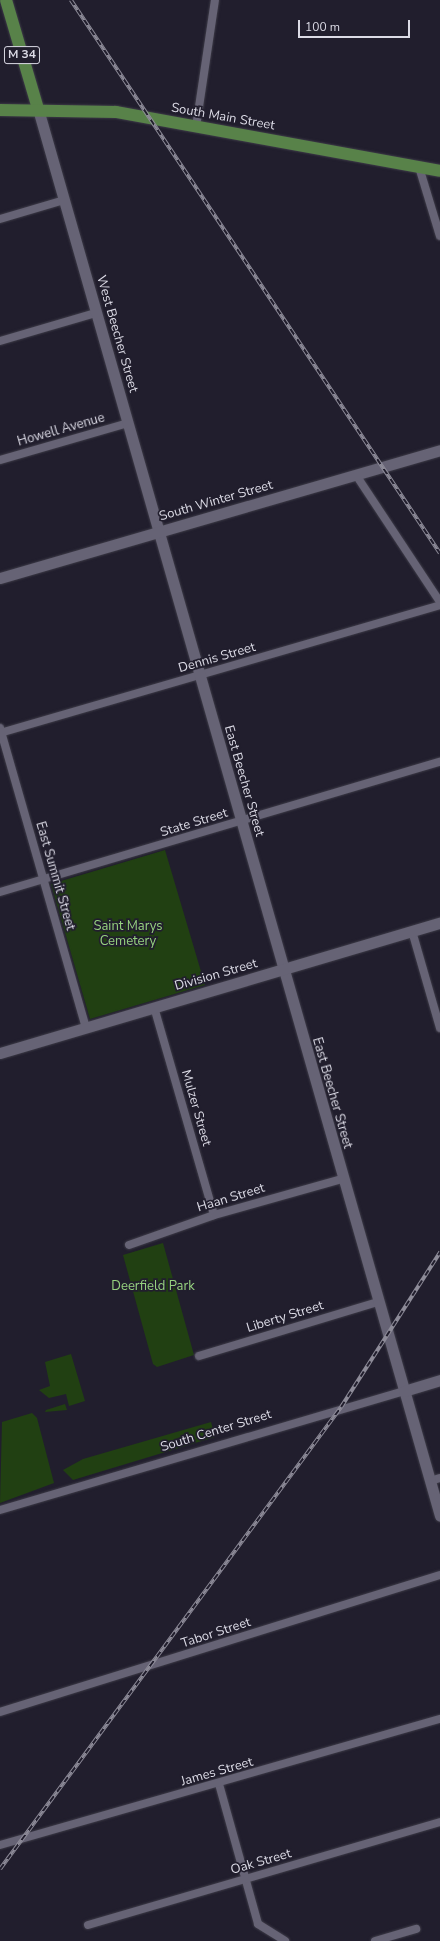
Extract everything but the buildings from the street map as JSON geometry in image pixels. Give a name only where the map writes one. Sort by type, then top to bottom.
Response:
[{"type":"main road","name":"West Beecher Street","points":[[6,0],[200,676]]},
{"type":"main road","name":"South Main Street","points":[[0,110],[38,109],[116,112],[440,171]]},
{"type":"main road","name":"South Winter Street","points":[[0,578],[440,450]]},
{"type":"main road","name":"East Beecher Street","points":[[200,676],[342,1179],[404,1390],[435,1480],[440,1516]]},
{"type":"main road","name":"Division Street","points":[[0,1053],[440,923]]},
{"type":"main road","name":"South Center Street","points":[[404,1390],[440,1380]]},
{"type":"street","points":[[196,127],[215,0]]},
{"type":"street","points":[[419,167],[440,236]]},
{"type":"street","points":[[0,219],[64,200]]},
{"type":"street","points":[[0,341],[96,313]]},
{"type":"street","name":"Howell Avenue","points":[[0,460],[128,423]]},
{"type":"street","points":[[356,475],[440,603]]},
{"type":"street","name":"Dennis Street","points":[[0,731],[200,676],[440,603]]},
{"type":"street","name":"East Summit Street","points":[[0,731],[86,1027]]},
{"type":"street","name":"State Street","points":[[0,892],[440,762]]},
{"type":"street","points":[[412,931],[440,1026]]},
{"type":"street","name":"Mulzer Street","points":[[154,1007],[214,1215]]},
{"type":"street","name":"Haan Street","points":[[129,1245],[214,1215],[342,1179]]},
{"type":"street","name":"Liberty Street","points":[[199,1356],[378,1302]]},
{"type":"street","name":"South Center Street","points":[[0,1510],[404,1390]]},
{"type":"street","name":"Tabor Street","points":[[0,1712],[440,1575]]},
{"type":"street","name":"James Street","points":[[0,1844],[219,1784],[440,1718]]},
{"type":"street","points":[[219,1784],[258,1924],[284,1941]]},
{"type":"street","name":"Oak Street","points":[[88,1925],[440,1822]]},
{"type":"street","points":[[375,1941],[416,1929]]},
{"type":"green space","name":"Saint Marys Cemetery","points":[[165,850],[205,985],[90,1019],[51,884]]},
{"type":"green space","name":"Deerfield Park","points":[[163,1243],[194,1355],[157,1367],[153,1364],[123,1255]]},
{"type":"green space","points":[[71,1354],[85,1401],[69,1406],[66,1394],[49,1398],[39,1390],[50,1386],[45,1362]]},
{"type":"green space","points":[[65,1404],[67,1410],[45,1412],[46,1410]]},
{"type":"green space","points":[[32,1413],[37,1418],[54,1483],[0,1503],[2,1422]]},
{"type":"green space","points":[[211,1422],[215,1437],[73,1480],[63,1470],[83,1459]]},
{"type":"railway","points":[[71,0],[440,553]]},
{"type":"railway","points":[[0,1869],[341,1407],[440,1252]]}]
